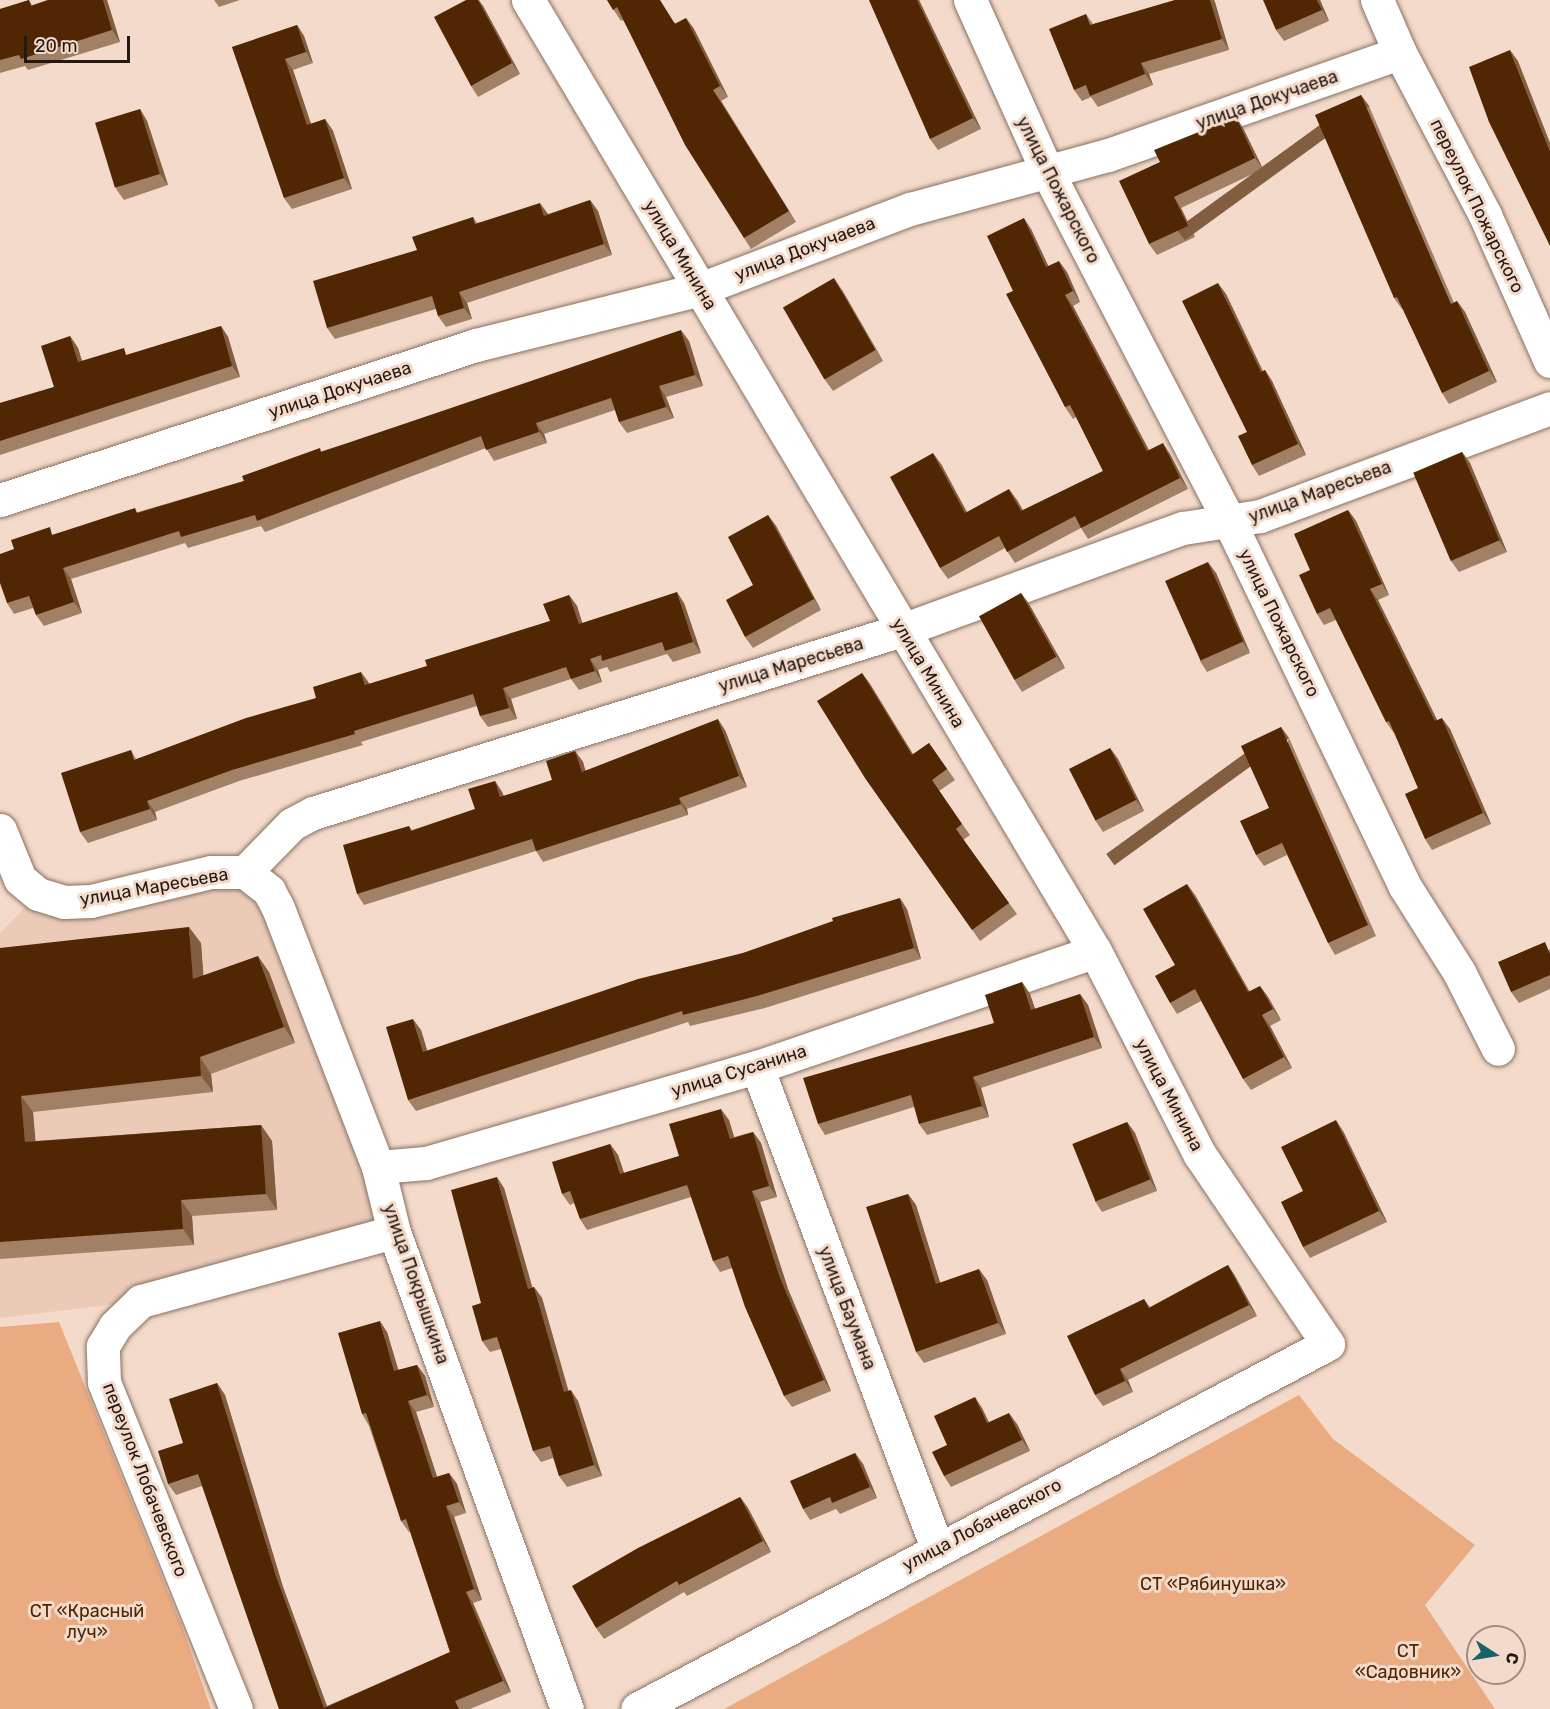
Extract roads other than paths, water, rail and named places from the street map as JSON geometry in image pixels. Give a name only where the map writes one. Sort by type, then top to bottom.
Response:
[{"type":"street","name":"улица Минина","points":[[528,0],[1095,951],[1200,1155],[1328,1344]]},
{"type":"street","name":"улица Пожарского","points":[[970,0],[1047,171],[1230,523],[1404,885],[1459,972],[1498,1049]]},
{"type":"street","name":"переулок Пожарского","points":[[1377,0],[1400,53],[1485,215],[1550,361]]},
{"type":"street","name":"улица Докучаева","points":[[0,500],[476,345],[700,289],[910,209],[1108,155],[1400,53]]},
{"type":"street","name":"улица Маресьева","points":[[0,830],[20,879],[38,894],[64,902],[91,902],[211,872],[245,872],[292,824],[313,813],[902,630],[1183,528],[1230,523],[1260,516],[1550,408]]},
{"type":"street","name":"улица Покрышкина","points":[[245,872],[269,891],[278,908],[378,1167],[394,1232],[567,1709]]},
{"type":"street","name":"улица Сусанина","points":[[378,1167],[426,1163],[756,1067],[1095,951]]},
{"type":"street","name":"улица Баумана","points":[[756,1067],[937,1548]]},
{"type":"street","name":"переулок Лобачевского","points":[[236,1709],[104,1382],[103,1346],[115,1326],[141,1301],[394,1232]]},
{"type":"street","name":"улица Лобачевского","points":[[637,1709],[937,1548],[1328,1344]]},
{"type":"park label","name":"СТ «Рябинушка»","points":[[1213,1584]]},
{"type":"park label","name":"СТ «Красный луч»","points":[[87,1622]]},
{"type":"park label","name":"СТ «Садовник»","points":[[1408,1662]]}]
